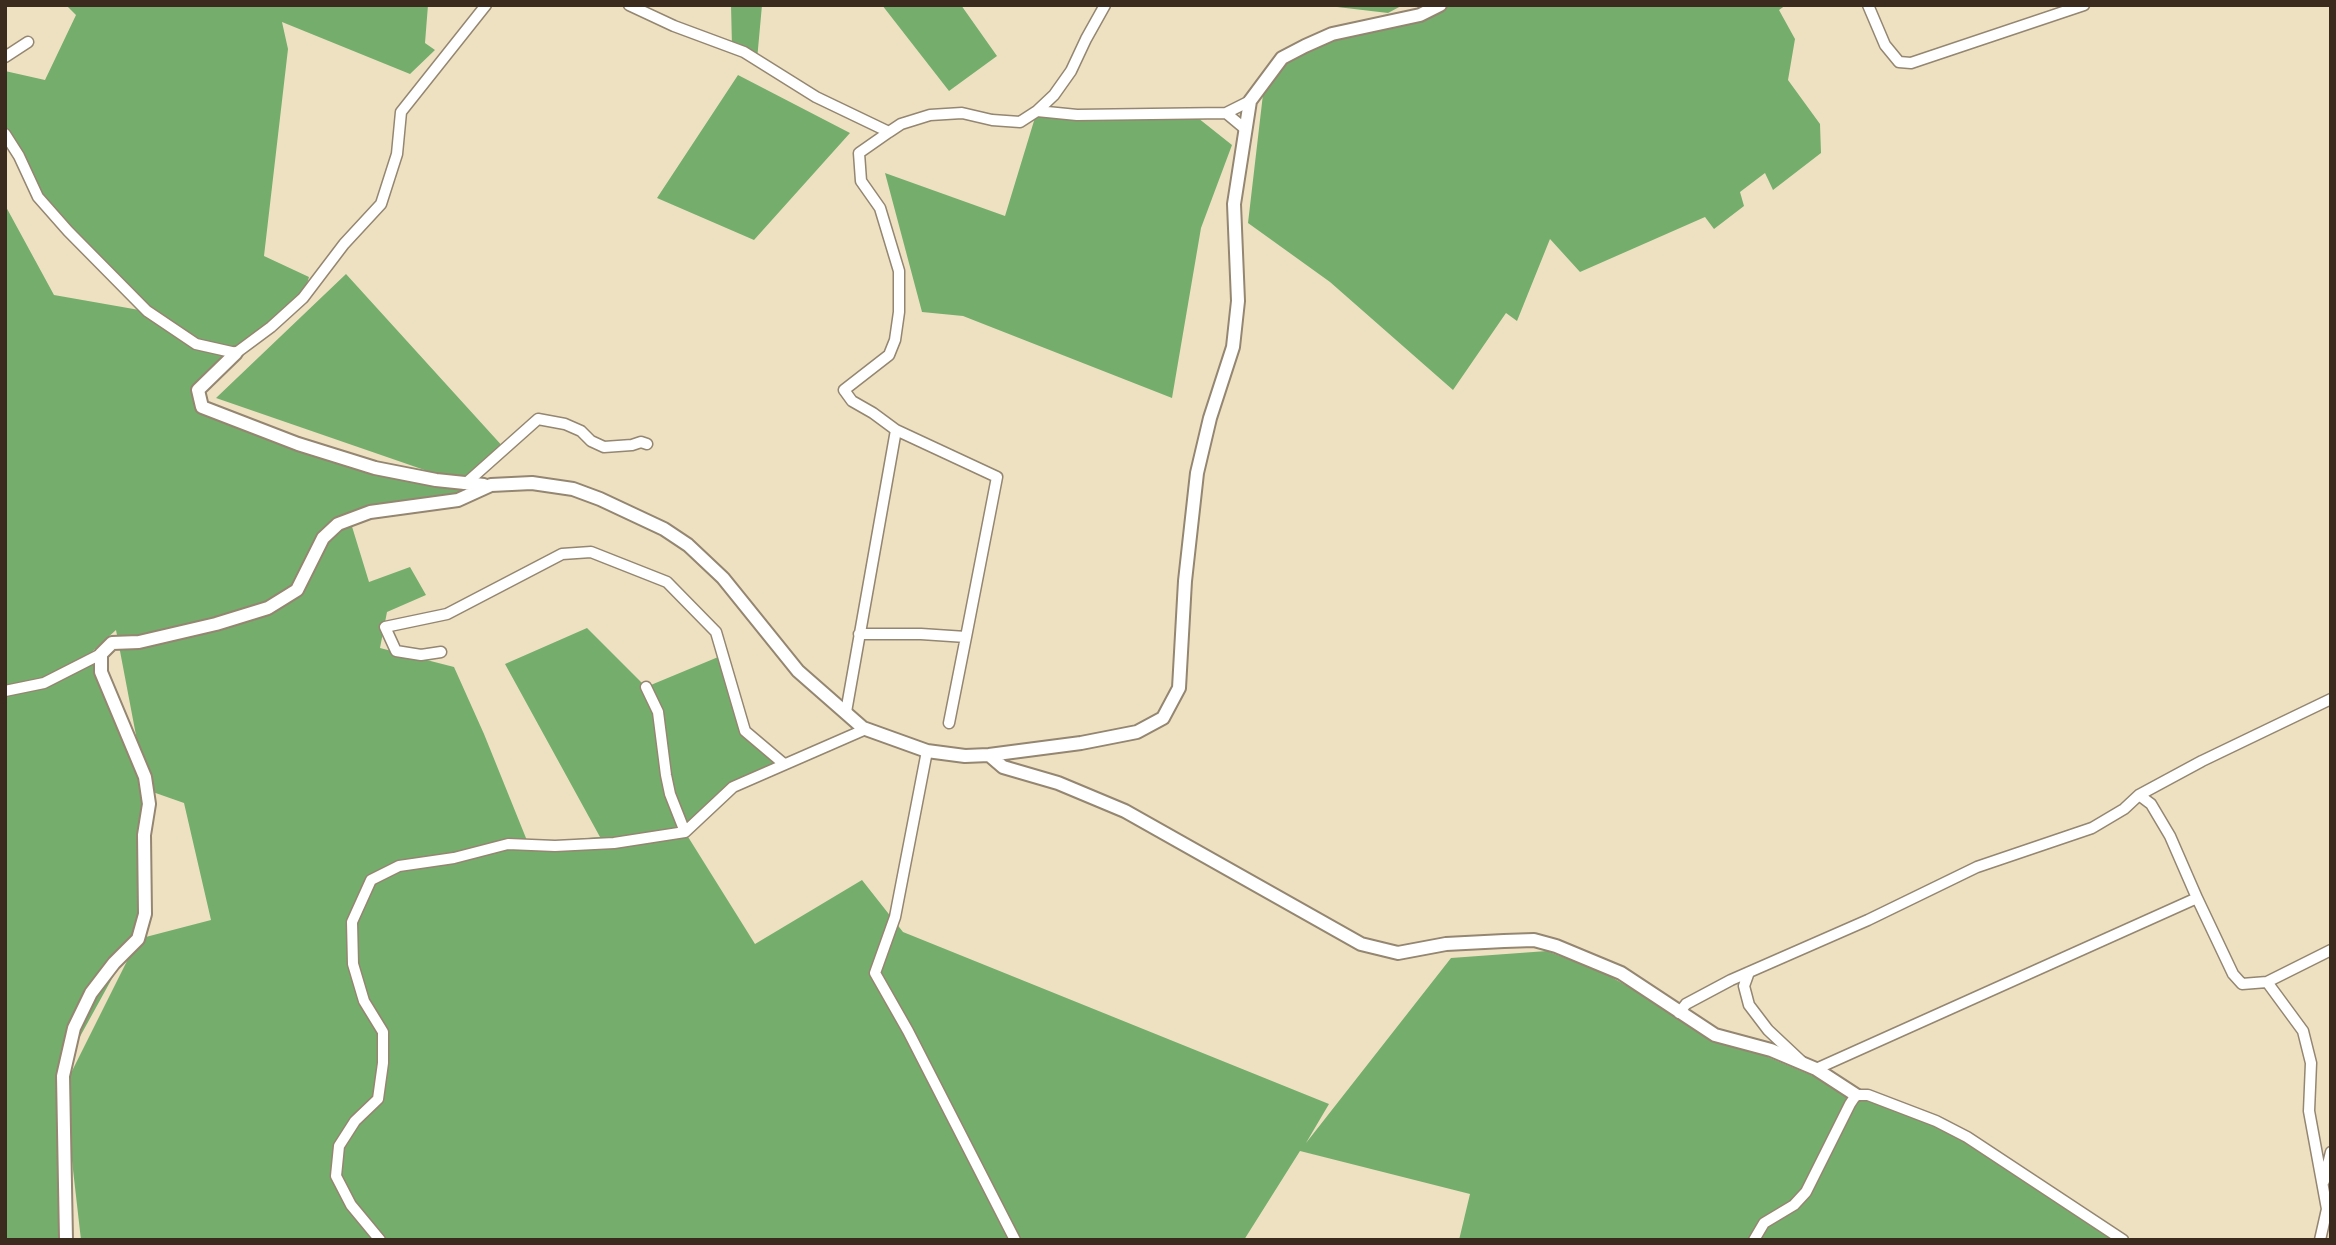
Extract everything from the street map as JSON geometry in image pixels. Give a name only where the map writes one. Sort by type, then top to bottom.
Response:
[{"type":"street","points":[[486,5],[401,112],[397,154],[381,204],[344,244],[303,298],[198,390],[202,407],[298,444],[375,468],[465,484],[532,483],[573,489],[600,499],[664,529],[688,545],[723,578],[798,671],[866,729],[927,751],[965,756],[1081,743],[1137,732],[1163,718],[1179,688],[1185,581],[1197,473],[1210,418],[1233,347],[1238,301],[1234,204],[1250,101],[1282,58],[1305,46],[1332,34],[1420,15],[1440,5]]},
{"type":"street","points":[[629,5],[674,26],[744,52],[817,97],[889,132]]},
{"type":"street","points":[[949,723],[996,477],[896,430],[852,401],[844,390],[889,355],[895,340],[899,312],[899,271],[880,208],[861,181],[859,153],[901,124],[930,115],[962,113],[992,120],[1020,122],[1054,95],[1071,71],[1105,5]]},
{"type":"street","points":[[1868,5],[1885,45],[1899,62],[1911,63],[2084,5]]},
{"type":"street","points":[[5,57],[28,42]]},
{"type":"street","points":[[1037,111],[1077,115],[1226,113],[1250,101]]},
{"type":"street","points":[[1226,113],[1244,128]]},
{"type":"street","points":[[5,134],[19,156],[38,197],[147,311],[196,344],[236,354]]},
{"type":"street","points":[[465,484],[538,419],[581,430],[591,441],[604,447],[640,442],[647,444]]},
{"type":"street","points":[[846,712],[896,430]]},
{"type":"street","points":[[5,691],[44,683],[101,654],[112,643],[139,642],[216,624],[268,608],[297,590],[323,538],[338,524],[370,512],[458,499],[491,485]]},
{"type":"street","points":[[441,652],[421,655],[396,651],[385,626],[447,614],[562,554],[591,552],[667,582],[716,632],[745,731],[784,764]]},
{"type":"street","points":[[859,634],[966,637]]},
{"type":"street","points":[[66,1240],[63,1076],[74,1028],[91,993],[114,963],[138,939],[145,914],[144,835],[149,804],[145,777],[101,672],[101,654]]},
{"type":"street","points":[[646,687],[658,712],[670,794],[684,832]]},
{"type":"street","points":[[1679,1013],[1686,1004],[1749,972],[1868,920],[1977,867],[2092,828],[2123,809],[2139,794],[2331,699]]},
{"type":"street","points":[[380,1240],[351,1205],[337,1176],[339,1146],[355,1121],[378,1099],[383,1063],[383,1032],[364,1001],[353,964],[352,922],[371,880],[399,866],[454,858],[508,844],[555,846],[614,843],[684,832],[733,787],[866,729]]},
{"type":"street","points":[[927,751],[895,917],[875,973],[1015,1240]]},
{"type":"street","points":[[989,755],[1003,767],[1058,783],[1125,811],[1361,944],[1398,953],[1446,944],[1534,940],[1621,972],[1715,1035],[1771,1050],[1816,1069],[1856,1095],[1868,1095],[1936,1121],[1967,1137],[2123,1240]]},
{"type":"street","points":[[2139,794],[2151,804],[2164,825],[2233,974],[2242,984],[2267,982],[2331,950]]},
{"type":"street","points":[[1816,1069],[2197,898]]},
{"type":"street","points":[[1749,972],[1744,986],[1749,1005],[1768,1030],[1802,1063]]},
{"type":"street","points":[[2267,982],[2303,1031],[2311,1063],[2309,1111],[2327,1209],[2320,1240]]},
{"type":"street","points":[[1754,1240],[1764,1223],[1794,1205],[1807,1192],[1856,1095]]},
{"type":"street","points":[[2323,1185],[2331,1152]]},
{"type":"green space","points":[[66,5],[428,5],[425,43],[435,50],[410,74],[282,22],[288,49],[264,256],[309,277],[303,298],[236,353],[208,348],[229,360],[198,390],[202,407],[330,454],[476,491],[350,520],[369,582],[410,567],[426,595],[387,612],[380,648],[454,667],[528,843],[600,837],[505,664],[587,628],[646,687],[723,655],[745,731],[784,764],[733,787],[685,832],[755,944],[862,880],[903,932],[1329,1104],[1306,1143],[1451,958],[1547,951],[1604,973],[1715,1035],[1948,1132],[2125,1240],[1459,1240],[1470,1194],[1300,1151],[1244,1240],[81,1240],[67,1117],[70,1240],[5,1240],[5,205],[54,295],[145,311],[38,197],[5,134],[5,71],[45,80],[76,15]],"holes":[[[116,630],[142,767],[101,654],[84,659]],[[147,790],[184,803],[211,920],[138,939],[67,1081],[66,1062],[142,924]]]},
{"type":"green space","points":[[731,5],[762,5],[757,60],[732,47]]},
{"type":"green space","points":[[882,5],[961,5],[997,56],[949,91]]},
{"type":"green space","points":[[1320,5],[1403,5],[1388,13]]},
{"type":"green space","points":[[1440,5],[1786,5],[1779,10],[1795,39],[1788,80],[1820,124],[1821,153],[1773,190],[1765,173],[1740,192],[1744,206],[1714,229],[1705,217],[1580,272],[1550,239],[1517,321],[1506,313],[1453,390],[1330,282],[1248,223],[1265,77],[1292,53]]},
{"type":"green space","points":[[738,75],[850,133],[754,240],[657,198]]},
{"type":"green space","points":[[1037,111],[1193,114],[1232,145],[1201,228],[1172,398],[963,316],[922,312],[885,173],[1005,216]]},
{"type":"green space","points":[[346,274],[505,449],[465,484],[216,398]]}]
